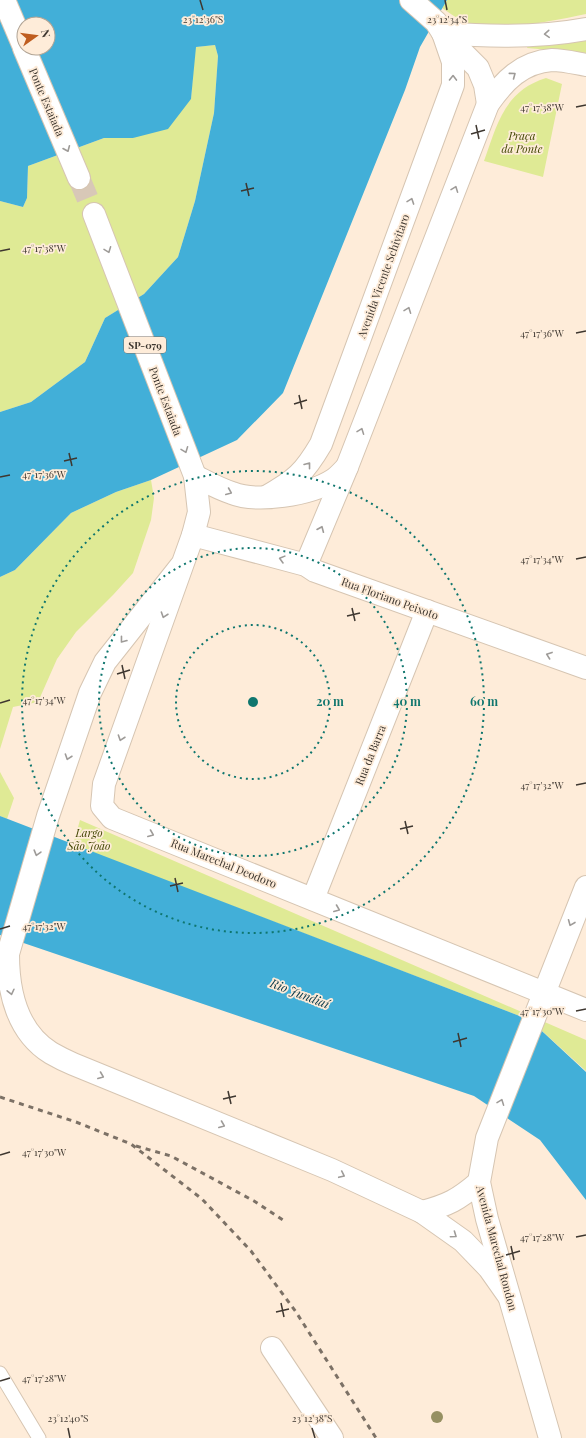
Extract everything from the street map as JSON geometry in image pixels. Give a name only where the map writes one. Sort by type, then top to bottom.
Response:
[{"type":"main road","name":"Ponte Estaiada","points":[[4,0],[16,28]]},
{"type":"main road","points":[[411,0],[478,68],[485,85],[488,104]]},
{"type":"main road","points":[[439,27],[490,37],[586,29]]},
{"type":"main road","name":"Avenida Vicente Schivitaro","points":[[266,497],[292,482],[308,466],[321,444],[453,85],[453,62],[439,27]]},
{"type":"main road","name":"Ponte Estaiada","points":[[28,56],[79,178]]},
{"type":"main road","points":[[306,565],[347,467],[488,104],[500,87],[513,73],[530,65],[552,60],[586,65]]},
{"type":"main road","name":"Ponte Estaiada","points":[[94,214],[195,476]]},
{"type":"main road","points":[[195,476],[232,494],[249,497],[266,497],[289,495],[312,489],[333,480],[347,467]]},
{"type":"main road","name":"Rua Marechal Deodoro","points":[[195,476],[199,512],[104,784],[102,806],[112,818],[313,899],[540,1001],[586,1010]]},
{"type":"main road","name":"Rua Floriano Peixoto","points":[[192,535],[306,565],[316,571],[586,668]]},
{"type":"main road","name":"Rua Marechal Deodoro","points":[[181,565],[105,662],[90,693],[48,816],[8,954],[8,974],[17,1011],[30,1034],[50,1053],[73,1064],[332,1170],[422,1212],[463,1241],[489,1268],[508,1295]]},
{"type":"main road","name":"Rua da Barra","points":[[313,899],[427,611]]},
{"type":"main road","name":"Avenida Marechal Rondon","points":[[550,1438],[487,1220],[479,1182],[487,1138],[586,887]]},
{"type":"main road","points":[[422,1212],[445,1206],[462,1197],[479,1182]]},
{"type":"main road","points":[[272,1348],[332,1438]]},
{"type":"lane","points":[[0,1373],[39,1438]]},
{"type":"green space","points":[[447,0],[586,0],[586,14],[558,20],[512,26],[482,25],[462,21],[442,8]]},
{"type":"green space","points":[[586,36],[586,53],[527,48],[528,45]]},
{"type":"green space","points":[[215,45],[218,56],[214,113],[195,201],[178,257],[144,294],[105,318],[85,362],[31,402],[0,412],[0,201],[23,207],[27,198],[28,166],[104,138],[133,138],[191,99],[195,47]]},
{"type":"green space","name":"Praça da Ponte","points":[[546,78],[562,84],[543,177],[484,161],[498,122],[511,100],[520,91]]},
{"type":"green space","points":[[151,480],[154,498],[151,520],[133,573],[76,632],[57,659],[38,702],[13,707],[0,749],[0,577],[15,570],[71,513],[116,492]]},
{"type":"green space","points":[[0,772],[14,798],[7,819],[0,816]]},
{"type":"green space","name":"Largo São João","points":[[80,820],[586,1040],[586,1071],[530,1020],[73,845]]},
{"type":"water","points":[[0,0],[447,0],[420,47],[405,90],[283,393],[237,440],[151,480],[116,492],[71,513],[15,570],[0,577],[0,412],[31,402],[85,362],[105,318],[144,294],[178,257],[195,201],[214,113],[218,56],[215,45],[196,47],[191,99],[168,129],[133,138],[104,138],[28,166],[27,198],[23,207],[0,201]]},
{"type":"water","name":"Rio Jundiaí","points":[[0,816],[530,1020],[586,1072],[586,1200],[540,1140],[474,1096],[0,935]]},
{"type":"tunnel","points":[[79,178],[94,214]]},
{"type":"railway","points":[[0,1097],[76,1122],[131,1144],[202,1199],[251,1251],[296,1312],[376,1438]]},
{"type":"railway","points":[[136,1146],[171,1156],[254,1201],[286,1222]]}]
